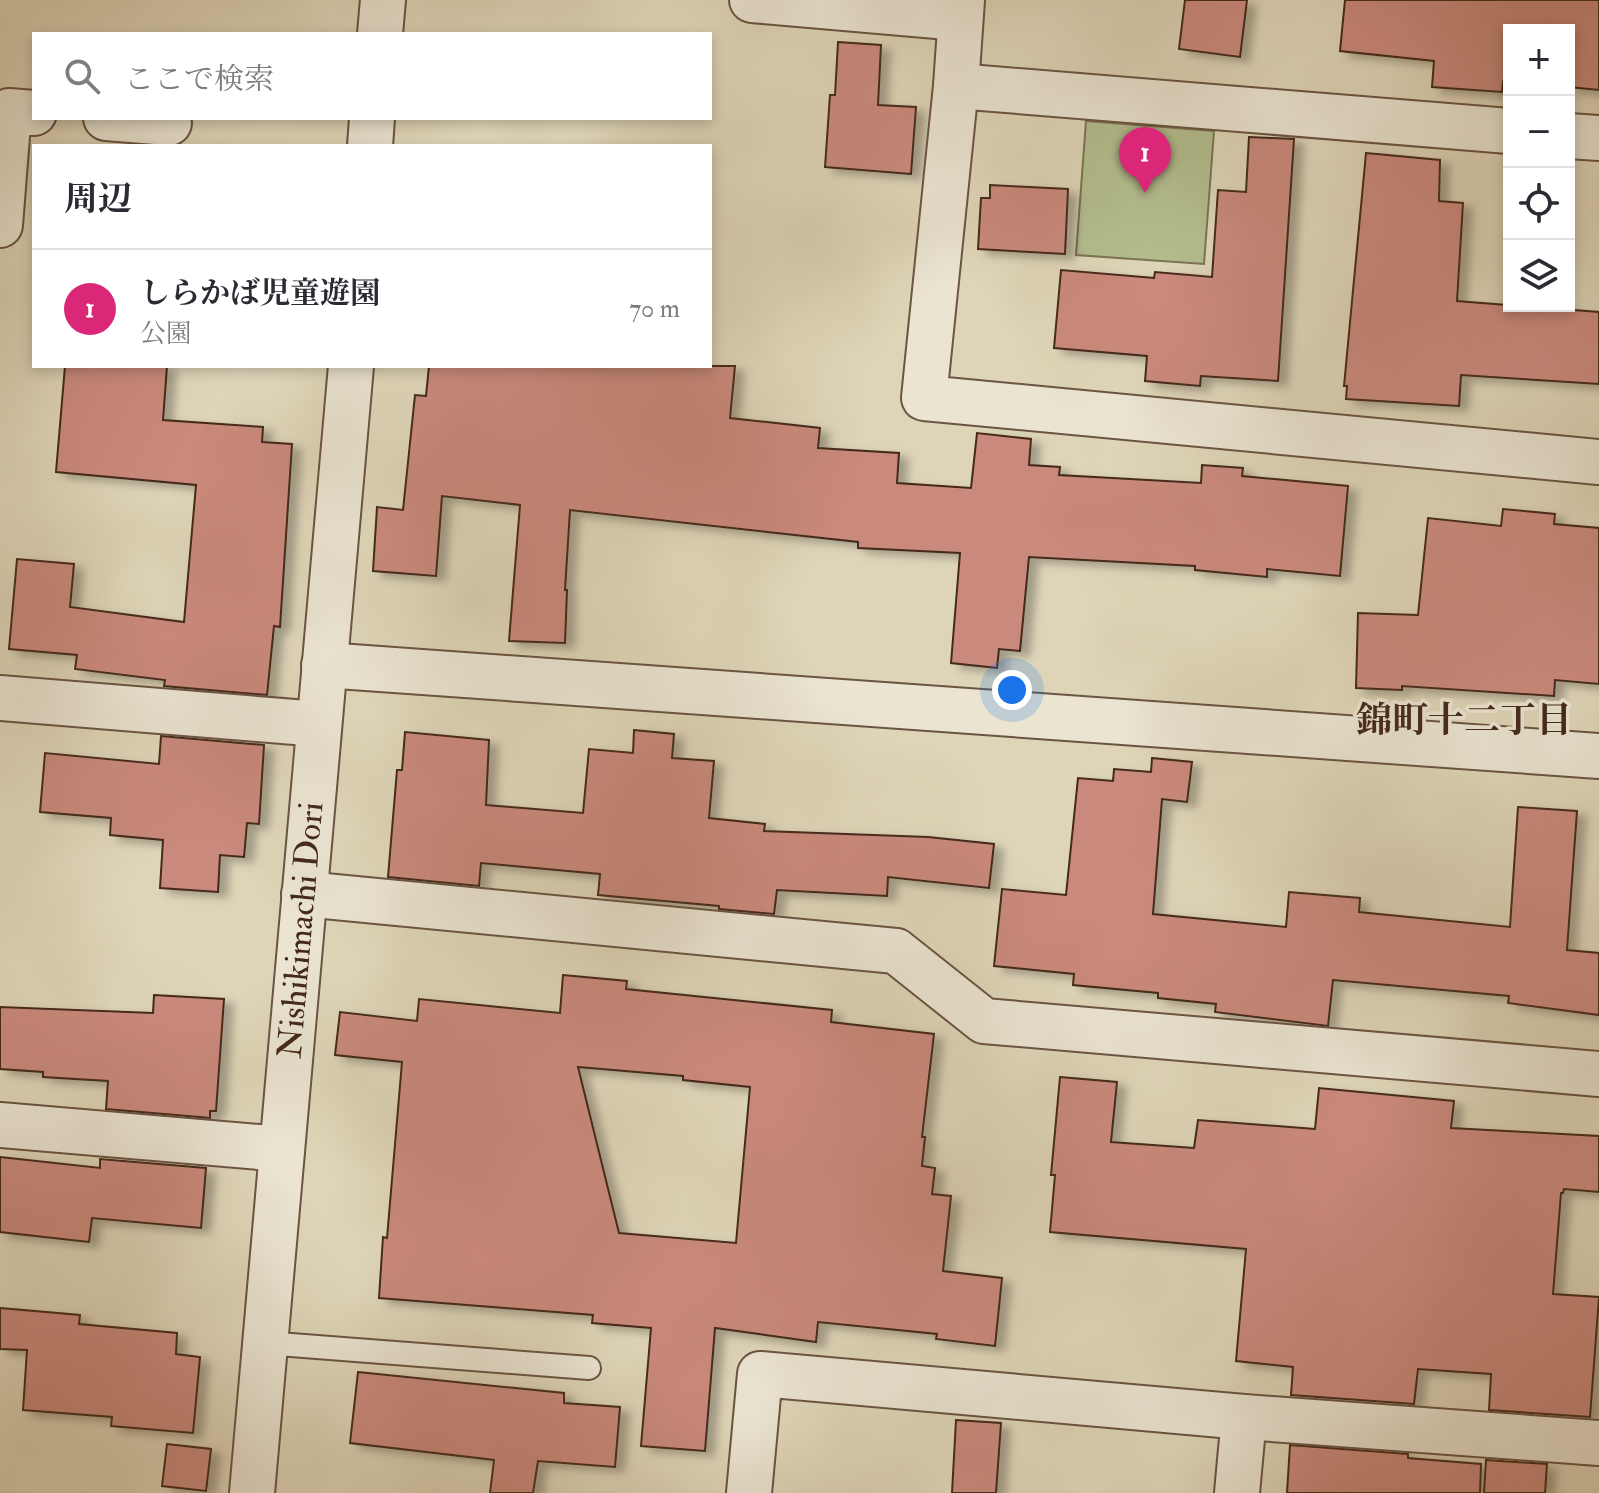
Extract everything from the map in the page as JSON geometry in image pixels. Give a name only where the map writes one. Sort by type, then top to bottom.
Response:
[{"type":"street","points":[[380,32],[383,0]]},
{"type":"street","points":[[752,0],[961,9],[924,398],[1599,462]]},
{"type":"street","points":[[956,86],[1503,131]]},
{"type":"street","points":[[0,225],[9,111],[32,113]]},
{"type":"street","points":[[131,120],[169,123]]},
{"type":"street","points":[[370,144],[372,120]]},
{"type":"street","points":[[1575,136],[1599,138]]},
{"type":"street","name":"Nishikimachi Dori","points":[[252,1493],[351,368]]},
{"type":"street","points":[[324,665],[1599,756]]},
{"type":"street","points":[[0,698],[319,724]]},
{"type":"street","points":[[304,894],[896,951],[984,1021],[1599,1074]]},
{"type":"street","points":[[0,1125],[282,1149]]},
{"type":"street","points":[[749,1493],[760,1374],[1244,1417],[1599,1443]]},
{"type":"street","points":[[1237,1493],[1244,1417]]},
{"type":"lane","points":[[265,1343],[589,1368]]},
{"type":"green space","points":[[1086,121],[1214,131],[1204,264],[1076,255]]},
{"type":"building","points":[[1185,0],[1247,0],[1240,57],[1179,49]]},
{"type":"building","points":[[1345,0],[1599,0],[1599,90],[1575,88],[1575,24],[1503,24],[1502,92],[1432,87],[1434,61],[1340,51]]},
{"type":"building","points":[[838,42],[881,45],[878,105],[916,107],[911,174],[825,167],[830,95],[835,95]]},
{"type":"building","points":[[1249,137],[1294,139],[1278,381],[1201,376],[1200,386],[1145,381],[1147,356],[1054,348],[1061,270],[1154,278],[1155,272],[1212,277],[1218,190],[1246,192]]},
{"type":"building","points":[[1366,153],[1440,160],[1439,201],[1463,203],[1457,301],[1503,305],[1503,312],[1599,312],[1599,384],[1461,375],[1459,406],[1346,399],[1347,386],[1344,386]]},
{"type":"building","points":[[990,185],[1068,189],[1065,254],[978,249],[981,198],[990,198]]},
{"type":"building","points":[[735,366],[730,418],[820,428],[818,448],[899,453],[897,483],[971,488],[977,433],[1031,439],[1029,465],[1060,467],[1059,475],[1201,483],[1202,465],[1243,468],[1242,476],[1348,486],[1340,576],[1267,569],[1267,577],[1195,570],[1195,566],[1029,557],[1020,651],[999,649],[997,668],[951,663],[960,553],[858,548],[858,542],[570,510],[565,643],[509,641],[520,505],[442,496],[436,576],[373,571],[377,507],[403,510],[415,395],[426,396],[429,368]]},
{"type":"building","points":[[65,368],[167,368],[163,420],[263,427],[262,442],[292,444],[280,627],[274,626],[267,695],[164,686],[165,680],[75,669],[77,655],[9,649],[17,559],[74,564],[70,607],[184,622],[196,485],[56,472]]},
{"type":"building","points":[[1503,509],[1555,514],[1554,524],[1599,528],[1599,684],[1555,680],[1554,696],[1402,686],[1402,690],[1356,688],[1358,613],[1418,615],[1428,518],[1501,526]]},
{"type":"building","points":[[634,730],[674,734],[672,758],[714,761],[709,818],[765,824],[764,831],[928,837],[994,844],[989,888],[888,877],[887,896],[777,890],[774,914],[598,895],[600,874],[481,863],[479,886],[388,877],[397,770],[402,770],[405,732],[489,740],[486,805],[583,813],[589,749],[633,753]]},
{"type":"building","points":[[161,736],[264,745],[259,824],[247,823],[244,857],[220,855],[218,892],[160,888],[163,840],[110,835],[111,818],[40,812],[45,753],[159,764]]},
{"type":"building","points":[[1152,758],[1192,762],[1187,802],[1162,799],[1153,914],[1286,927],[1289,892],[1360,898],[1359,912],[1510,927],[1518,807],[1577,811],[1567,950],[1599,953],[1599,1015],[1508,1003],[1509,996],[1333,980],[1328,1026],[1215,1012],[1216,1004],[1158,998],[1158,993],[1073,985],[1074,974],[994,966],[1002,889],[1066,895],[1078,778],[1113,781],[1114,769],[1151,772]]},
{"type":"building","points":[[563,975],[627,981],[626,989],[832,1010],[831,1022],[934,1034],[922,1137],[925,1137],[922,1166],[935,1168],[932,1194],[951,1196],[943,1271],[1002,1278],[995,1346],[936,1339],[937,1334],[818,1322],[816,1342],[715,1328],[705,1451],[641,1446],[651,1328],[592,1323],[593,1315],[379,1298],[402,1062],[335,1055],[340,1012],[417,1021],[419,999],[560,1013]],"holes":[[[578,1067],[683,1076],[683,1080],[750,1087],[736,1243],[619,1233]]]},
{"type":"building","points":[[154,995],[224,999],[216,1111],[210,1111],[210,1118],[106,1109],[108,1081],[43,1077],[43,1072],[0,1069],[0,1007],[153,1013]]},
{"type":"building","points":[[1060,1077],[1117,1082],[1111,1142],[1194,1148],[1198,1120],[1315,1129],[1319,1088],[1454,1101],[1451,1128],[1599,1136],[1599,1192],[1564,1189],[1561,1193],[1553,1294],[1599,1297],[1590,1417],[1489,1410],[1491,1374],[1418,1369],[1414,1404],[1291,1395],[1293,1367],[1236,1361],[1246,1249],[1050,1232],[1055,1175],[1051,1175]]},
{"type":"building","points":[[0,1157],[100,1168],[100,1159],[206,1168],[201,1228],[92,1218],[89,1242],[0,1232]]},
{"type":"building","points":[[0,1308],[80,1315],[79,1324],[177,1333],[176,1354],[200,1357],[193,1433],[111,1426],[112,1417],[23,1410],[27,1350],[0,1349]]},
{"type":"building","points":[[358,1372],[564,1393],[564,1403],[620,1407],[615,1467],[538,1461],[533,1493],[490,1493],[494,1460],[350,1443]]},
{"type":"building","points":[[956,1420],[1001,1423],[996,1493],[952,1493]]},
{"type":"building","points":[[167,1444],[211,1449],[206,1491],[162,1486]]},
{"type":"building","points":[[1290,1445],[1408,1454],[1408,1458],[1481,1464],[1480,1493],[1287,1493]]},
{"type":"building","points":[[1486,1460],[1547,1464],[1545,1493],[1484,1493]]},
{"type":"place","name":"しらかば児童遊園","points":[[1145,193]]},
{"type":"district","name":"錦町十二丁目","points":[[1464,720]]}]
